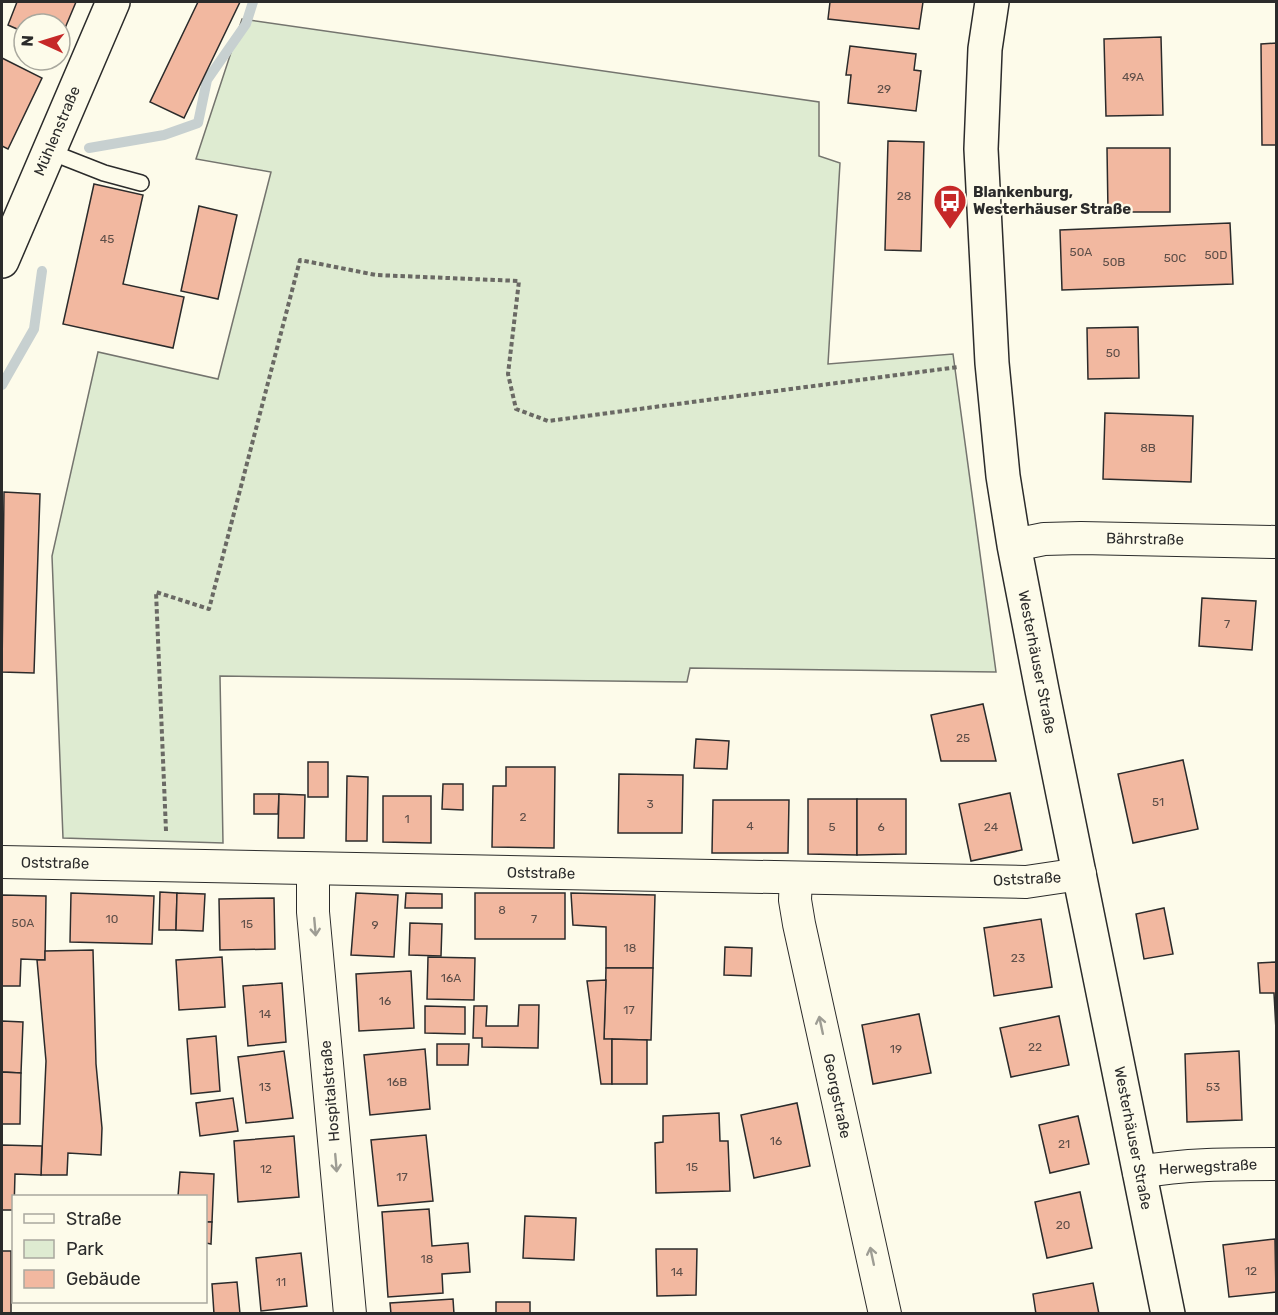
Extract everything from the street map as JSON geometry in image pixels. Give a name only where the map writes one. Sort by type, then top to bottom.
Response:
[{"type":"main road","name":"Mühlenstraße","points":[[2,261],[112,2]]},
{"type":"main road","name":"Westerhäuser Straße","points":[[992,2],[985,49],[981,149],[992,363],[1003,476],[1014,545],[1168,1314]]},
{"type":"street","name":"Bährstraße","points":[[1014,545],[1044,539],[1081,538],[1276,542]]},
{"type":"street","name":"Oststraße","points":[[2,862],[1026,882],[1080,874]]},
{"type":"street","name":"Hospitalstraße","points":[[313,869],[314,912],[350,1314]]},
{"type":"street","name":"Georgstraße","points":[[796,878],[795,900],[799,924],[885,1314]]},
{"type":"street","name":"Herwegstraße","points":[[1139,1172],[1173,1166],[1206,1164],[1276,1164]]},
{"type":"lane","points":[[48,151],[104,173],[141,183]]},
{"type":"path","points":[[166,865],[156,592],[209,609],[300,260],[376,275],[519,281],[508,374],[516,409],[548,421],[992,363]]},
{"type":"green space","points":[[242,19],[819,102],[819,156],[840,163],[828,364],[953,354],[996,672],[690,668],[687,682],[220,676],[223,843],[63,838],[52,556],[98,352],[218,379],[271,172],[196,159]]},
{"type":"building","points":[[17,2],[76,2],[72,12],[13,12]]},
{"type":"building","points":[[198,2],[240,2],[184,118],[150,102]]},
{"type":"building","points":[[830,2],[923,2],[919,29],[828,19]]},
{"type":"building","points":[[12,15],[12,27],[8,25]]},
{"type":"building","points":[[1161,37],[1163,115],[1106,116],[1104,39]]},
{"type":"building","points":[[1276,43],[1276,145],[1262,145],[1261,44]]},
{"type":"building","points":[[850,46],[916,54],[914,70],[921,71],[916,111],[848,103],[851,75],[846,75]]},
{"type":"building","points":[[2,58],[12,63],[12,72],[30,72],[42,78],[8,149],[2,146]]},
{"type":"building","points":[[888,141],[924,142],[921,251],[885,250]]},
{"type":"building","points":[[1107,148],[1170,148],[1170,212],[1108,212]]},
{"type":"building","points":[[94,184],[143,195],[123,284],[184,297],[173,348],[63,324]]},
{"type":"building","points":[[199,206],[237,215],[218,299],[181,291]]},
{"type":"building","points":[[1230,223],[1233,284],[1062,290],[1060,230]]},
{"type":"building","points":[[1138,327],[1139,378],[1088,379],[1087,328]]},
{"type":"building","points":[[1105,413],[1193,416],[1191,482],[1103,479]]},
{"type":"building","points":[[4,492],[40,494],[34,673],[2,672]]},
{"type":"building","points":[[1202,598],[1256,601],[1252,650],[1199,646]]},
{"type":"building","points":[[983,704],[996,761],[941,761],[931,715]]},
{"type":"building","points":[[696,739],[729,741],[727,769],[694,768]]},
{"type":"building","points":[[1183,760],[1198,829],[1133,843],[1118,774]]},
{"type":"building","points":[[308,762],[328,762],[328,797],[308,797]]},
{"type":"building","points":[[506,767],[555,767],[554,848],[492,847],[493,786],[506,786]]},
{"type":"building","points":[[619,774],[683,775],[682,833],[618,833]]},
{"type":"building","points":[[347,776],[368,777],[367,841],[346,841]]},
{"type":"building","points":[[443,784],[463,784],[463,810],[442,809]]},
{"type":"building","points":[[1010,793],[1022,850],[971,861],[959,804]]},
{"type":"building","points":[[254,794],[279,794],[278,814],[254,814]]},
{"type":"building","points":[[279,794],[305,795],[304,838],[278,838]]},
{"type":"building","points":[[383,796],[431,796],[431,843],[383,842]]},
{"type":"building","points":[[808,799],[857,799],[857,855],[808,854]]},
{"type":"building","points":[[857,799],[906,799],[906,854],[857,855]]},
{"type":"building","points":[[713,800],[789,800],[788,853],[712,853]]},
{"type":"building","points":[[160,892],[177,893],[176,930],[159,930]]},
{"type":"building","points":[[71,893],[154,896],[152,944],[70,942]]},
{"type":"building","points":[[177,893],[205,894],[203,931],[176,930]]},
{"type":"building","points":[[356,893],[398,895],[394,957],[351,955]]},
{"type":"building","points":[[406,893],[442,894],[442,908],[405,908]]},
{"type":"building","points":[[475,893],[565,893],[565,939],[475,939]]},
{"type":"building","points":[[571,893],[655,895],[653,968],[606,968],[606,927],[573,925]]},
{"type":"building","points":[[2,895],[46,896],[45,960],[21,959],[20,986],[2,986]]},
{"type":"building","points":[[274,898],[275,949],[220,950],[219,899]]},
{"type":"building","points":[[1164,908],[1173,954],[1144,959],[1136,914]]},
{"type":"building","points":[[1041,919],[1052,987],[994,996],[984,928]]},
{"type":"building","points":[[410,923],[442,924],[441,956],[409,955]]},
{"type":"building","points":[[725,947],[752,948],[751,976],[724,975]]},
{"type":"building","points":[[93,950],[96,1064],[102,1128],[101,1155],[68,1153],[67,1175],[41,1175],[46,1061],[37,960],[45,960],[45,951]]},
{"type":"building","points":[[222,957],[225,1007],[179,1010],[176,960]]},
{"type":"building","points":[[428,957],[475,958],[474,1000],[427,999]]},
{"type":"building","points":[[1276,962],[1276,1030],[1274,993],[1260,993],[1258,963]]},
{"type":"building","points":[[606,968],[653,968],[651,1040],[604,1039]]},
{"type":"building","points":[[411,971],[414,1028],[359,1031],[356,974]]},
{"type":"building","points":[[606,980],[604,1039],[612,1039],[612,1084],[601,1084],[587,981]]},
{"type":"building","points":[[282,983],[286,1042],[248,1046],[243,986]]},
{"type":"building","points":[[519,1005],[539,1005],[538,1048],[482,1047],[482,1038],[473,1038],[474,1006],[487,1006],[486,1026],[518,1026]]},
{"type":"building","points":[[425,1006],[465,1007],[465,1034],[425,1033]]},
{"type":"building","points":[[919,1014],[931,1073],[873,1084],[862,1025]]},
{"type":"building","points":[[1059,1016],[1069,1065],[1011,1077],[1000,1028]]},
{"type":"building","points":[[2,1021],[23,1022],[21,1073],[2,1072]]},
{"type":"building","points":[[216,1036],[220,1091],[191,1094],[187,1039]]},
{"type":"building","points":[[612,1039],[647,1040],[647,1084],[612,1084]]},
{"type":"building","points":[[437,1044],[469,1044],[468,1065],[437,1065]]},
{"type":"building","points":[[425,1049],[430,1109],[370,1115],[364,1055]]},
{"type":"building","points":[[284,1051],[293,1118],[246,1123],[238,1057]]},
{"type":"building","points":[[1239,1051],[1242,1120],[1187,1122],[1185,1054]]},
{"type":"building","points":[[2,1072],[21,1073],[20,1124],[2,1124]]},
{"type":"building","points":[[233,1098],[238,1131],[200,1136],[196,1103]]},
{"type":"building","points":[[797,1103],[810,1166],[754,1178],[741,1115]]},
{"type":"building","points":[[719,1113],[720,1141],[728,1141],[730,1191],[656,1193],[655,1143],[663,1142],[663,1116]]},
{"type":"building","points":[[1078,1116],[1089,1164],[1050,1173],[1039,1125]]},
{"type":"building","points":[[426,1135],[433,1201],[378,1206],[371,1140]]},
{"type":"building","points":[[294,1136],[299,1197],[238,1202],[234,1141]]},
{"type":"building","points":[[2,1145],[42,1146],[41,1175],[15,1174],[12,1210],[2,1210]]},
{"type":"building","points":[[180,1172],[214,1174],[212,1222],[207,1222],[207,1195],[178,1195]]},
{"type":"building","points":[[1080,1192],[1092,1248],[1047,1258],[1035,1202]]},
{"type":"building","points":[[429,1209],[432,1246],[468,1243],[470,1272],[442,1274],[443,1293],[388,1297],[382,1212]]},
{"type":"building","points":[[525,1216],[576,1218],[574,1260],[523,1258]]},
{"type":"building","points":[[207,1222],[212,1222],[211,1244],[207,1243]]},
{"type":"building","points":[[1275,1239],[1276,1292],[1229,1297],[1223,1245]]},
{"type":"building","points":[[656,1249],[697,1249],[696,1295],[657,1296]]},
{"type":"building","points":[[2,1251],[11,1251],[11,1314],[2,1314]]},
{"type":"building","points":[[301,1253],[307,1306],[261,1311],[256,1258]]},
{"type":"building","points":[[237,1282],[240,1314],[214,1314],[212,1284]]},
{"type":"building","points":[[1093,1283],[1099,1314],[1036,1314],[1033,1294]]},
{"type":"building","points":[[453,1299],[454,1314],[391,1314],[390,1303]]},
{"type":"building","points":[[496,1302],[530,1302],[530,1314],[496,1314]]},
{"type":"waterway","points":[[89,148],[164,135],[198,123],[207,80],[246,24],[253,2]]},
{"type":"waterway","points":[[2,385],[34,329],[42,271]]},
{"type":"place","name":"Blankenburg, Westerhäuser Straße","points":[[950,230]]}]
